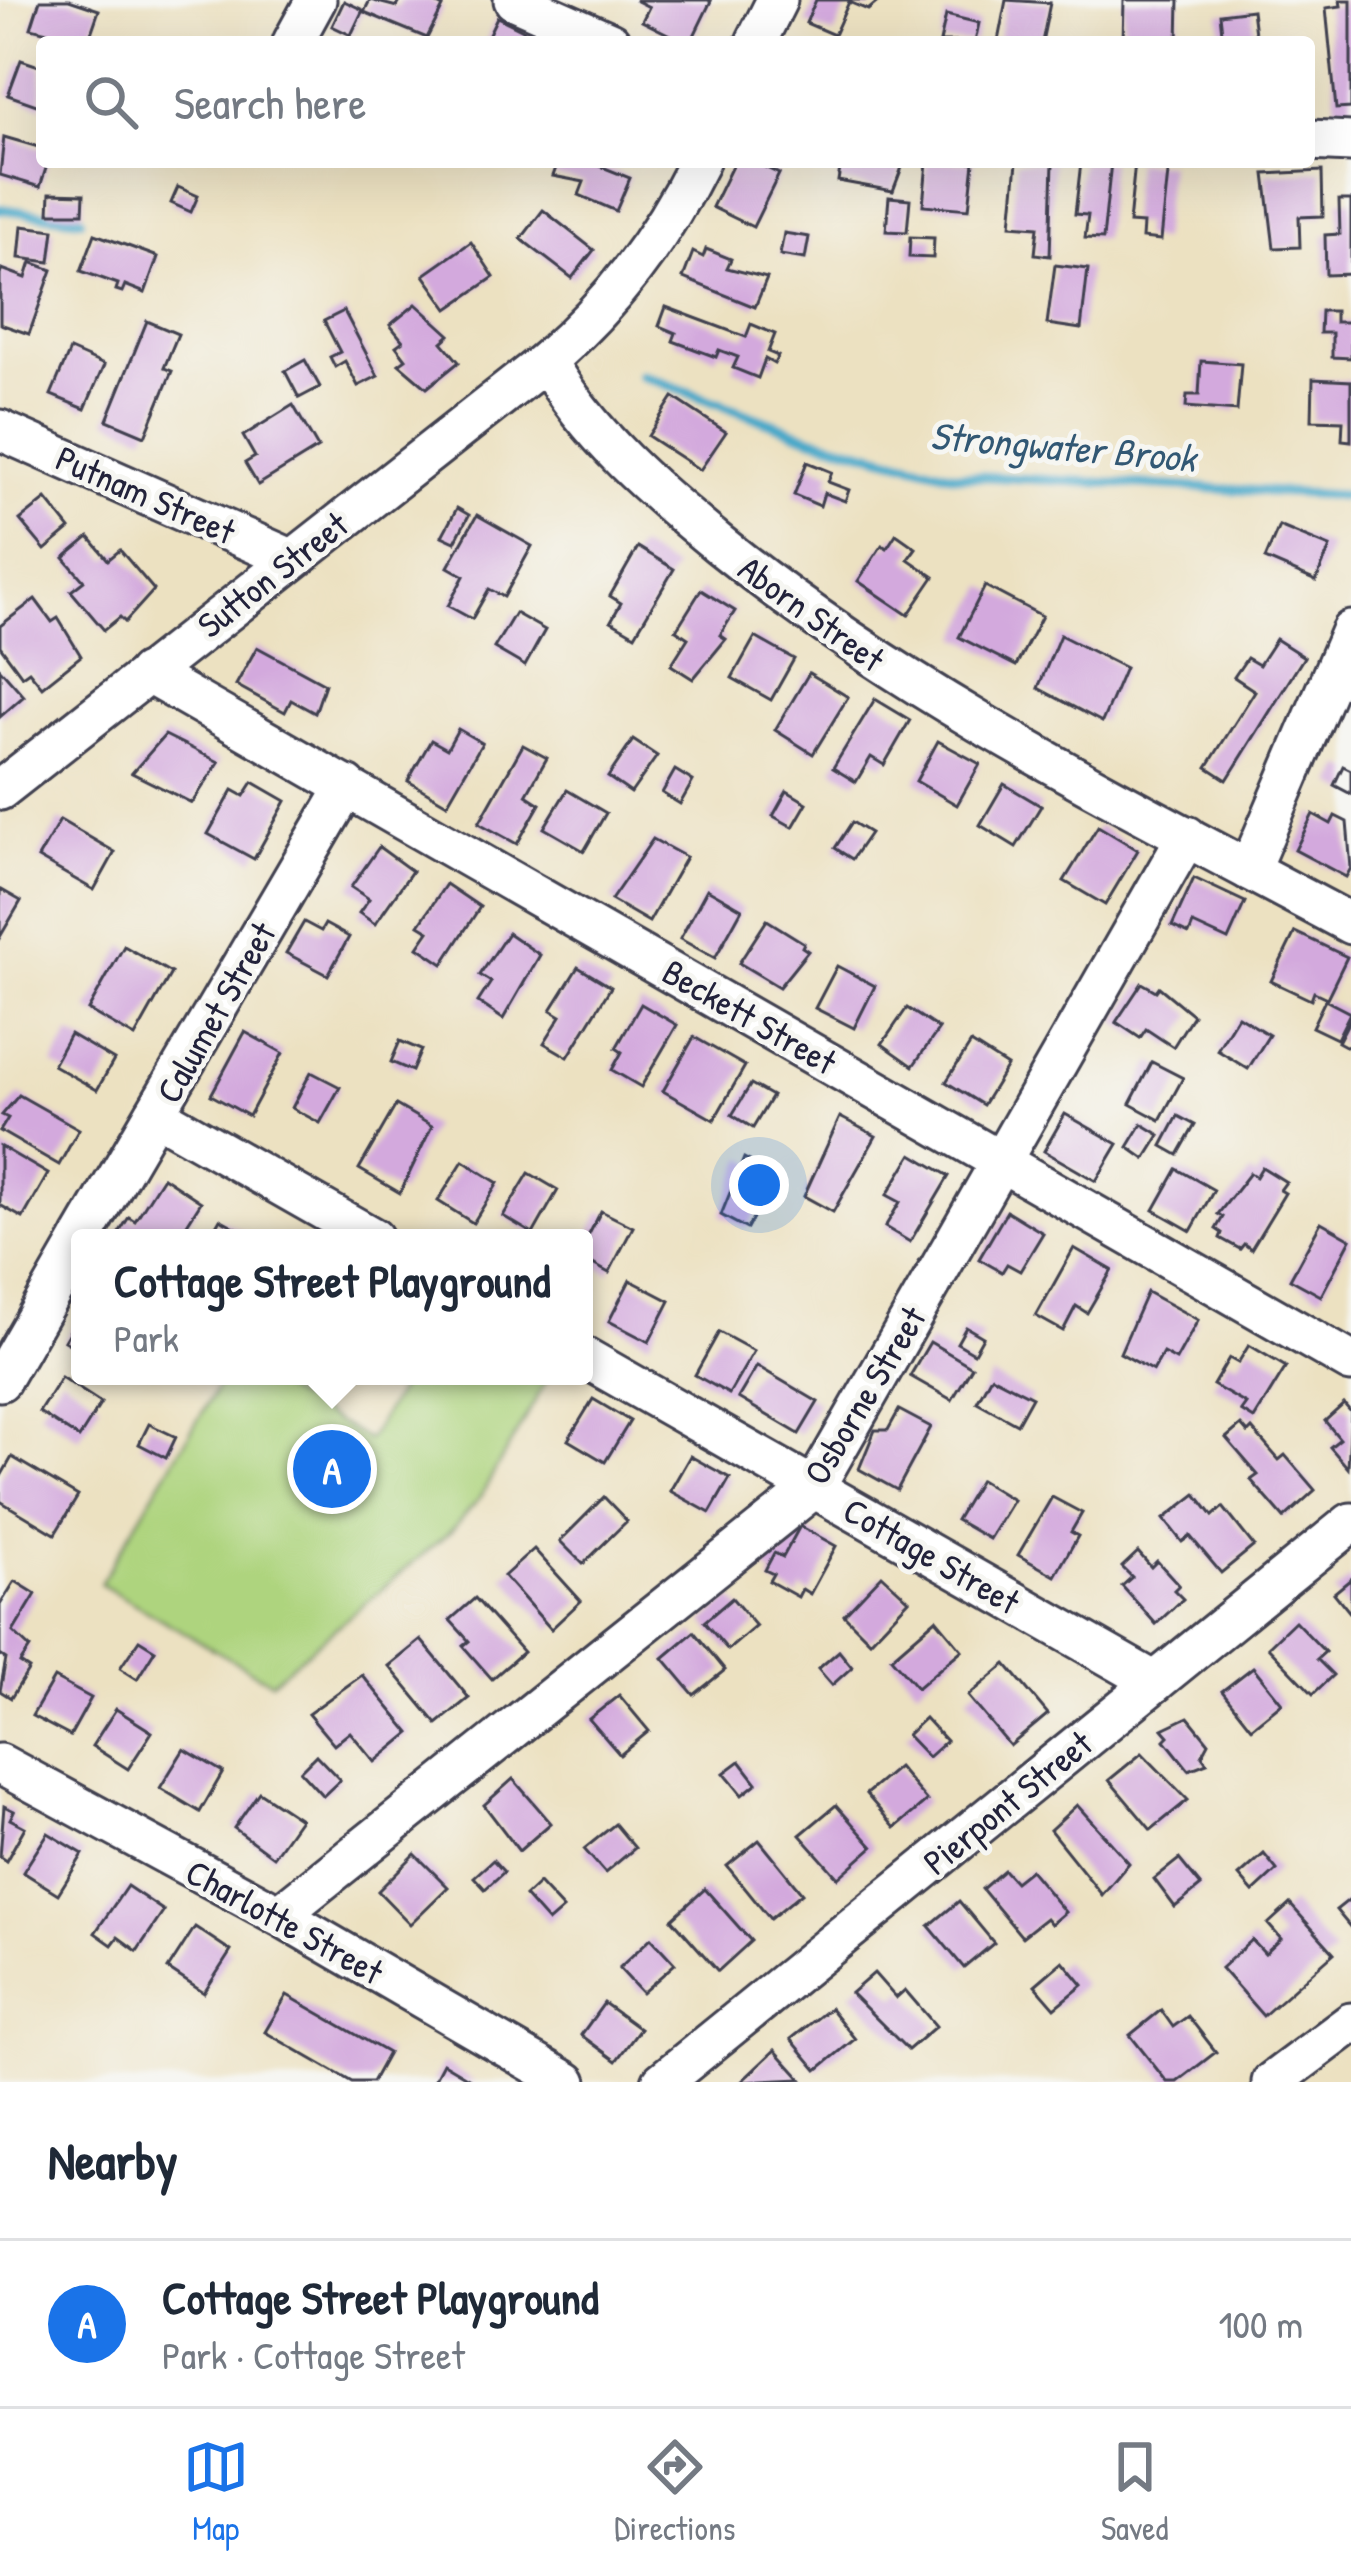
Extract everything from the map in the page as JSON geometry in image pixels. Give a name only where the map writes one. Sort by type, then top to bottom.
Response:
[{"type":"street","points":[[296,36],[316,0]]},
{"type":"street","points":[[514,0],[596,36]]},
{"type":"street","points":[[759,36],[777,0]]},
{"type":"street","points":[[1315,140],[1351,142]]},
{"type":"street","points":[[546,362],[591,322],[648,256],[696,168]]},
{"type":"street","name":"Sutton Street","points":[[0,790],[546,362]]},
{"type":"street","name":"Aborn Street","points":[[546,362],[570,404],[671,505],[814,616],[963,716],[1351,924]]},
{"type":"street","name":"Putnam Street","points":[[0,430],[291,559]]},
{"type":"street","points":[[1249,870],[1351,632]]},
{"type":"street","name":"Beckett Street","points":[[147,673],[1351,1362]]},
{"type":"street","name":"Calumet Street","points":[[87,1229],[346,786]]},
{"type":"street","name":"Osborne Street","points":[[279,1915],[814,1488],[1187,836]]},
{"type":"street","points":[[155,1114],[357,1229]]},
{"type":"street","name":"Calumet Street","points":[[0,1381],[71,1257]]},
{"type":"street","name":"Cottage Street","points":[[593,1362],[1155,1682]]},
{"type":"street","name":"Pierpont Street","points":[[662,2082],[1351,1523]]},
{"type":"street","name":"Charlotte Street","points":[[0,1763],[279,1915],[568,2082]]},
{"type":"street","points":[[1272,2082],[1351,2023]]},
{"type":"green space","points":[[219,1385],[273,1385],[368,1440],[402,1385],[544,1385],[479,1499],[452,1530],[271,1682],[100,1584]]},
{"type":"building","points":[[40,0],[69,0],[99,10],[90,36],[31,28]]},
{"type":"building","points":[[370,0],[397,7],[401,0],[429,0],[443,7],[428,36],[364,12]]},
{"type":"building","points":[[635,0],[711,1],[694,36],[672,36],[642,21],[649,7]]},
{"type":"building","points":[[816,0],[880,0],[868,10],[849,2],[834,35],[806,23]]},
{"type":"building","points":[[1006,0],[1050,3],[1043,36],[999,36]]},
{"type":"building","points":[[1124,0],[1179,0],[1178,36],[1123,36]]},
{"type":"building","points":[[1340,0],[1351,0],[1351,108],[1336,109],[1326,8],[1341,6]]},
{"type":"building","points":[[344,1],[363,10],[351,35],[332,26]]},
{"type":"building","points":[[1252,10],[1255,36],[1222,36],[1220,14]]},
{"type":"building","points":[[946,15],[979,23],[976,36],[941,36]]},
{"type":"building","points":[[497,17],[535,36],[488,36]]},
{"type":"building","points":[[21,60],[36,65],[36,105],[8,95]]},
{"type":"building","points":[[4,137],[36,146],[36,168],[46,168],[40,187],[0,175]]},
{"type":"building","points":[[556,168],[605,168],[630,178],[616,211],[579,195],[584,182],[553,176]]},
{"type":"building","points":[[731,168],[766,168],[779,174],[753,227],[712,207]]},
{"type":"building","points":[[840,168],[902,168],[893,191],[838,181]]},
{"type":"building","points":[[926,168],[973,168],[969,209],[923,205]]},
{"type":"building","points":[[1016,168],[1053,168],[1050,256],[1035,254],[1038,227],[1011,225]]},
{"type":"building","points":[[1080,168],[1110,168],[1103,239],[1085,238],[1088,215],[1075,214]]},
{"type":"building","points":[[1134,168],[1169,168],[1161,240],[1142,238],[1143,224],[1129,223]]},
{"type":"building","points":[[1322,171],[1323,216],[1299,217],[1300,247],[1274,248],[1265,174]]},
{"type":"building","points":[[178,187],[198,196],[191,212],[171,203]]},
{"type":"building","points":[[50,193],[84,194],[83,213],[49,213]]},
{"type":"building","points":[[889,197],[910,199],[907,232],[886,231]]},
{"type":"building","points":[[1339,200],[1351,200],[1351,274],[1326,275],[1325,235],[1340,234]]},
{"type":"building","points":[[543,210],[594,250],[572,278],[521,239]]},
{"type":"building","points":[[22,226],[54,230],[50,262],[19,258]]},
{"type":"building","points":[[784,233],[809,237],[805,259],[780,255]]},
{"type":"building","points":[[95,234],[158,257],[145,293],[125,285],[122,292],[116,290],[118,284],[81,271]]},
{"type":"building","points":[[910,237],[934,238],[933,258],[909,257]]},
{"type":"building","points":[[471,242],[494,277],[448,309],[424,275]]},
{"type":"building","points":[[706,249],[731,259],[727,268],[767,278],[755,307],[683,278],[693,252],[703,257]]},
{"type":"building","points":[[31,262],[52,270],[29,334],[0,324],[0,274],[2,269],[26,278]]},
{"type":"building","points":[[1055,265],[1088,269],[1081,329],[1047,324]]},
{"type":"building","points":[[416,304],[450,335],[442,342],[459,362],[427,388],[399,364],[406,359],[396,346],[403,341],[390,325]]},
{"type":"building","points":[[666,307],[746,337],[751,324],[775,334],[768,352],[778,356],[774,364],[765,359],[758,378],[733,368],[738,357],[719,350],[716,357],[673,341],[676,333],[659,326]]},
{"type":"building","points":[[344,311],[378,376],[358,386],[345,361],[335,367],[330,357],[340,352],[324,321]]},
{"type":"building","points":[[1321,311],[1335,311],[1335,322],[1351,322],[1351,358],[1332,357],[1332,333],[1320,333]]},
{"type":"building","points":[[147,321],[178,334],[164,368],[172,371],[145,436],[107,420]]},
{"type":"building","points":[[70,350],[104,365],[85,409],[51,395]]},
{"type":"building","points":[[305,360],[320,387],[299,398],[285,371]]},
{"type":"building","points":[[1201,361],[1241,364],[1237,411],[1186,407],[1187,395],[1199,395]]},
{"type":"building","points":[[1313,379],[1351,381],[1351,441],[1342,440],[1343,421],[1312,420]]},
{"type":"building","points":[[673,397],[726,432],[700,470],[648,436]]},
{"type":"building","points":[[293,405],[318,448],[258,485],[245,463],[255,457],[243,436]]},
{"type":"building","points":[[807,462],[832,472],[828,482],[849,490],[845,501],[824,493],[820,506],[794,495]]},
{"type":"building","points":[[46,499],[70,529],[45,550],[20,520]]},
{"type":"building","points":[[457,508],[469,515],[455,542],[442,536]]},
{"type":"building","points":[[477,515],[532,546],[504,597],[489,589],[472,619],[448,606],[464,576],[448,567]]},
{"type":"building","points":[[1279,526],[1330,547],[1316,581],[1265,559]]},
{"type":"building","points":[[896,534],[916,548],[908,559],[934,577],[908,615],[858,581],[882,545],[887,548]]},
{"type":"building","points":[[89,537],[108,560],[120,550],[154,590],[125,622],[120,617],[104,630],[71,591],[84,581],[64,558]]},
{"type":"building","points":[[638,547],[674,569],[635,635],[611,621],[621,603],[610,596]]},
{"type":"building","points":[[985,586],[1042,616],[1016,666],[959,637]]},
{"type":"building","points":[[701,590],[735,611],[720,635],[726,639],[693,679],[671,665],[688,638],[676,630]]},
{"type":"building","points":[[35,599],[52,622],[58,618],[81,656],[42,687],[29,671],[22,676],[0,646],[0,626]]},
{"type":"building","points":[[515,613],[545,630],[525,666],[494,648]]},
{"type":"building","points":[[1060,635],[1125,668],[1102,722],[1038,688]]},
{"type":"building","points":[[755,637],[794,659],[771,700],[732,678]]},
{"type":"building","points":[[1276,639],[1304,657],[1227,780],[1207,767],[1255,691],[1234,677],[1247,658],[1259,665]]},
{"type":"building","points":[[257,647],[325,684],[315,713],[291,700],[285,712],[236,685]]},
{"type":"building","points":[[0,669],[24,696],[0,717]]},
{"type":"building","points":[[809,673],[848,697],[813,754],[775,730]]},
{"type":"building","points":[[875,699],[910,720],[884,765],[871,757],[856,782],[833,768]]},
{"type":"building","points":[[458,729],[482,743],[447,804],[408,781],[431,740],[447,749]]},
{"type":"building","points":[[165,735],[219,762],[192,803],[132,773]]},
{"type":"building","points":[[633,740],[657,756],[631,793],[608,777]]},
{"type":"building","points":[[938,741],[980,764],[957,805],[916,781]]},
{"type":"building","points":[[523,745],[547,758],[526,795],[540,804],[517,844],[479,823]]},
{"type":"building","points":[[1343,766],[1351,770],[1351,794],[1334,785]]},
{"type":"building","points":[[675,770],[693,781],[680,804],[662,793]]},
{"type":"building","points":[[253,782],[286,801],[254,859],[208,834],[233,790],[244,796]]},
{"type":"building","points":[[1004,784],[1041,806],[1016,847],[980,825]]},
{"type":"building","points":[[567,790],[606,813],[584,851],[544,828]]},
{"type":"building","points":[[787,791],[807,803],[793,827],[773,816]]},
{"type":"building","points":[[1313,814],[1331,824],[1335,816],[1347,822],[1351,868],[1346,877],[1295,850]]},
{"type":"building","points":[[60,820],[115,852],[94,890],[38,858]]},
{"type":"building","points":[[852,822],[870,833],[852,859],[835,848]]},
{"type":"building","points":[[1098,826],[1138,850],[1105,905],[1064,881]]},
{"type":"building","points":[[653,839],[686,857],[649,922],[611,900]]},
{"type":"building","points":[[379,847],[412,871],[375,924],[359,913],[369,899],[351,887]]},
{"type":"building","points":[[1194,878],[1245,902],[1228,940],[1193,924],[1189,934],[1172,926]]},
{"type":"building","points":[[446,884],[480,907],[443,964],[418,947],[429,931],[419,925]]},
{"type":"building","points":[[0,889],[21,901],[0,937]]},
{"type":"building","points":[[707,889],[742,909],[715,958],[680,939]]},
{"type":"building","points":[[767,920],[804,943],[808,951],[779,987],[739,963]]},
{"type":"building","points":[[304,922],[321,931],[325,924],[349,937],[328,975],[286,953]]},
{"type":"building","points":[[1295,932],[1347,957],[1327,998],[1314,992],[1311,1000],[1271,981]]},
{"type":"building","points":[[508,933],[540,955],[503,1019],[478,1002],[491,982],[480,975]]},
{"type":"building","points":[[124,946],[171,973],[135,1037],[88,1010]]},
{"type":"building","points":[[837,966],[875,986],[854,1028],[815,1008]]},
{"type":"building","points":[[578,967],[611,987],[568,1057],[544,1043],[561,1016],[551,1010]]},
{"type":"building","points":[[1142,983],[1156,991],[1159,987],[1193,1015],[1173,1047],[1146,1029],[1140,1038],[1116,1022]]},
{"type":"building","points":[[1325,1000],[1350,1013],[1337,1039],[1312,1027]]},
{"type":"building","points":[[641,1004],[677,1025],[641,1087],[612,1070],[622,1052],[616,1048]]},
{"type":"building","points":[[907,1008],[939,1029],[913,1066],[882,1044]]},
{"type":"building","points":[[1238,1016],[1269,1035],[1248,1069],[1217,1050]]},
{"type":"building","points":[[1351,1017],[1351,1049],[1338,1042]]},
{"type":"building","points":[[245,1032],[283,1053],[249,1116],[211,1095]]},
{"type":"building","points":[[70,1034],[114,1060],[97,1090],[53,1065]]},
{"type":"building","points":[[694,1037],[745,1066],[714,1120],[663,1091]]},
{"type":"building","points":[[400,1041],[421,1050],[412,1071],[391,1062]]},
{"type":"building","points":[[971,1043],[1007,1066],[983,1105],[946,1082]]},
{"type":"building","points":[[1152,1062],[1183,1078],[1160,1120],[1130,1104]]},
{"type":"building","points":[[311,1072],[340,1087],[320,1123],[292,1108]]},
{"type":"building","points":[[751,1084],[772,1096],[753,1128],[732,1115]]},
{"type":"building","points":[[19,1095],[79,1129],[59,1165],[0,1131],[8,1118],[2,1115]]},
{"type":"building","points":[[396,1105],[432,1126],[400,1193],[359,1169]]},
{"type":"building","points":[[1065,1114],[1118,1144],[1096,1181],[1044,1151]]},
{"type":"building","points":[[1178,1116],[1195,1125],[1178,1155],[1162,1146]]},
{"type":"building","points":[[840,1117],[876,1136],[833,1212],[804,1196]]},
{"type":"building","points":[[1142,1124],[1160,1135],[1145,1159],[1128,1147]]},
{"type":"building","points":[[0,1146],[48,1174],[23,1218],[0,1205]]},
{"type":"building","points":[[912,1154],[949,1176],[910,1242],[885,1227],[900,1202],[887,1195]]},
{"type":"building","points":[[744,1158],[776,1175],[747,1229],[721,1215]]},
{"type":"building","points":[[463,1161],[498,1183],[473,1223],[438,1201]]},
{"type":"building","points":[[1262,1167],[1286,1182],[1280,1190],[1285,1193],[1251,1249],[1244,1244],[1240,1249],[1220,1238],[1222,1233],[1216,1229],[1223,1217],[1218,1214],[1250,1173],[1256,1177]]},
{"type":"building","points":[[1177,1169],[1214,1190],[1191,1231],[1154,1210]]},
{"type":"building","points":[[529,1173],[558,1190],[536,1229],[525,1229],[503,1216]]},
{"type":"building","points":[[163,1177],[201,1202],[184,1229],[121,1229],[129,1217],[135,1221]]},
{"type":"building","points":[[601,1211],[633,1227],[609,1273],[593,1264],[592,1229]]},
{"type":"building","points":[[1007,1211],[1043,1233],[1020,1271],[1007,1264],[1002,1272],[979,1259]]},
{"type":"building","points":[[220,1219],[238,1229],[214,1229]]},
{"type":"building","points":[[1321,1222],[1351,1239],[1321,1296],[1290,1279]]},
{"type":"building","points":[[1074,1248],[1112,1270],[1087,1313],[1076,1306],[1063,1331],[1036,1316]]},
{"type":"building","points":[[630,1280],[670,1301],[649,1342],[609,1321]]},
{"type":"building","points":[[1147,1292],[1198,1320],[1176,1360],[1163,1353],[1153,1371],[1120,1353]]},
{"type":"building","points":[[966,1327],[983,1337],[974,1353],[957,1343]]},
{"type":"building","points":[[719,1332],[754,1351],[729,1394],[695,1375]]},
{"type":"building","points":[[930,1342],[972,1367],[952,1400],[910,1376]]},
{"type":"building","points":[[1249,1345],[1286,1367],[1254,1419],[1241,1411],[1246,1404],[1213,1385],[1229,1358],[1238,1363]]},
{"type":"building","points":[[757,1366],[818,1402],[799,1434],[738,1398]]},
{"type":"building","points":[[991,1376],[1032,1397],[1017,1424],[977,1402]]},
{"type":"building","points":[[61,1377],[101,1403],[79,1438],[39,1412]]},
{"type":"building","points":[[593,1399],[630,1421],[605,1462],[568,1440]]},
{"type":"building","points":[[1344,1404],[1351,1412],[1348,1468],[1330,1447],[1340,1439],[1325,1421]]},
{"type":"building","points":[[899,1410],[931,1427],[897,1490],[859,1469],[875,1430],[888,1430]]},
{"type":"building","points":[[149,1424],[176,1437],[166,1458],[139,1444]]},
{"type":"building","points":[[1241,1425],[1248,1433],[1252,1429],[1279,1460],[1285,1455],[1315,1490],[1284,1518],[1251,1480],[1258,1475],[1226,1438]]},
{"type":"building","points":[[690,1456],[730,1478],[710,1513],[670,1491]]},
{"type":"building","points":[[12,1457],[78,1496],[55,1534],[0,1501],[0,1478]]},
{"type":"building","points":[[980,1480],[1013,1500],[989,1539],[956,1520]]},
{"type":"building","points":[[1196,1494],[1213,1516],[1223,1507],[1254,1546],[1221,1573],[1190,1536],[1182,1542],[1164,1519]]},
{"type":"building","points":[[604,1497],[627,1521],[583,1564],[560,1541]]},
{"type":"building","points":[[1052,1497],[1082,1513],[1071,1532],[1078,1536],[1055,1576],[1018,1555]]},
{"type":"building","points":[[800,1526],[836,1546],[810,1594],[802,1589],[798,1597],[769,1581],[773,1574],[765,1570],[774,1553],[783,1557]]},
{"type":"building","points":[[534,1549],[581,1601],[551,1629],[504,1576]]},
{"type":"building","points":[[1138,1552],[1151,1567],[1157,1561],[1179,1585],[1174,1590],[1183,1599],[1156,1624],[1122,1586],[1132,1577],[1122,1567]]},
{"type":"building","points":[[882,1575],[909,1600],[870,1641],[844,1615]]},
{"type":"building","points":[[1351,1579],[1351,1614],[1334,1593]]},
{"type":"building","points":[[15,1581],[36,1594],[13,1632],[30,1648],[20,1663],[29,1669],[11,1698],[0,1691],[6,1659],[0,1655],[0,1605]]},
{"type":"building","points":[[475,1598],[523,1652],[492,1679],[463,1646],[469,1641],[450,1620]]},
{"type":"building","points":[[732,1598],[756,1626],[728,1650],[704,1622]]},
{"type":"building","points":[[936,1619],[962,1650],[917,1688],[891,1658]]},
{"type":"building","points":[[1295,1621],[1325,1652],[1317,1659],[1333,1675],[1313,1694],[1268,1647]]},
{"type":"building","points":[[694,1632],[725,1670],[694,1695],[663,1658]]},
{"type":"building","points":[[139,1640],[155,1650],[137,1679],[120,1668]]},
{"type":"building","points":[[421,1640],[469,1698],[437,1724],[389,1666]]},
{"type":"building","points":[[839,1651],[852,1667],[832,1685],[818,1669]]},
{"type":"building","points":[[1006,1664],[1048,1714],[1010,1746],[968,1696]]},
{"type":"building","points":[[1253,1667],[1282,1703],[1251,1728],[1222,1691]]},
{"type":"building","points":[[362,1675],[410,1733],[375,1762],[350,1732],[334,1745],[308,1714]]},
{"type":"building","points":[[54,1678],[91,1698],[70,1736],[32,1716]]},
{"type":"building","points":[[619,1695],[649,1731],[620,1755],[589,1719]]},
{"type":"building","points":[[116,1709],[152,1732],[128,1769],[92,1746]]},
{"type":"building","points":[[1188,1717],[1209,1743],[1202,1756],[1207,1763],[1189,1770],[1165,1740],[1169,1736],[1163,1729]]},
{"type":"building","points":[[925,1718],[946,1741],[928,1757],[907,1735]]},
{"type":"building","points":[[184,1749],[223,1772],[200,1812],[160,1788]]},
{"type":"building","points":[[1142,1753],[1188,1800],[1151,1830],[1109,1780]]},
{"type":"building","points":[[316,1755],[340,1780],[323,1796],[300,1771]]},
{"type":"building","points":[[740,1761],[757,1783],[742,1795],[724,1773]]},
{"type":"building","points":[[898,1767],[927,1801],[895,1828],[866,1794]]},
{"type":"building","points":[[513,1779],[551,1823],[519,1851],[484,1805]]},
{"type":"building","points":[[259,1792],[300,1819],[273,1857],[234,1828]]},
{"type":"building","points":[[836,1805],[873,1847],[838,1878],[800,1835]]},
{"type":"building","points":[[1077,1805],[1129,1863],[1102,1895],[1050,1830]]},
{"type":"building","points":[[4,1806],[14,1811],[10,1819],[25,1827],[6,1861],[0,1857]]},
{"type":"building","points":[[615,1824],[635,1848],[605,1873],[584,1849]]},
{"type":"building","points":[[48,1833],[83,1854],[58,1894],[23,1872]]},
{"type":"building","points":[[759,1840],[802,1893],[770,1919],[727,1866]]},
{"type":"building","points":[[415,1854],[448,1887],[410,1924],[378,1891]]},
{"type":"building","points":[[1264,1854],[1277,1870],[1253,1892],[1239,1876]]},
{"type":"building","points":[[1179,1859],[1201,1886],[1175,1907],[1154,1879]]},
{"type":"building","points":[[493,1860],[504,1872],[485,1889],[474,1877]]},
{"type":"building","points":[[1004,1870],[1015,1882],[1030,1870],[1065,1912],[1051,1924],[1046,1918],[1022,1937],[982,1889]]},
{"type":"building","points":[[539,1883],[563,1909],[548,1922],[525,1896]]},
{"type":"building","points":[[127,1886],[164,1911],[137,1951],[118,1937],[112,1945],[95,1933]]},
{"type":"building","points":[[705,1889],[751,1941],[718,1971],[672,1919]]},
{"type":"building","points":[[1351,1898],[1351,1928],[1336,1910]]},
{"type":"building","points":[[959,1901],[994,1943],[964,1968],[929,1926]]},
{"type":"building","points":[[1290,1904],[1334,1953],[1263,2016],[1221,1968],[1252,1940],[1265,1954],[1281,1939],[1268,1924]]},
{"type":"building","points":[[195,1927],[231,1951],[204,1993],[168,1969]]},
{"type":"building","points":[[651,1938],[675,1964],[642,1993],[619,1968]]},
{"type":"building","points":[[1063,1961],[1083,1985],[1055,2008],[1035,1985]]},
{"type":"building","points":[[874,1973],[896,1998],[905,1990],[936,2026],[908,2050],[851,1993]]},
{"type":"building","points":[[287,1995],[388,2053],[372,2082],[352,2082],[265,2032]]},
{"type":"building","points":[[604,2003],[640,2029],[616,2061],[581,2035]]},
{"type":"building","points":[[830,2008],[855,2039],[817,2070],[791,2039]]},
{"type":"building","points":[[1161,2010],[1173,2027],[1188,2016],[1216,2052],[1177,2082],[1167,2082],[1130,2035]]},
{"type":"building","points":[[775,2050],[801,2079],[741,2082]]},
{"type":"building","points":[[443,2063],[475,2082],[433,2082]]},
{"type":"waterway","name":"Strongwater Brook","points":[[0,209],[81,219]]},
{"type":"waterway","name":"Strongwater Brook","points":[[641,375],[813,438],[956,475],[1351,496]]},
{"type":"place","name":"Cottage Street Playground","points":[[332,1469]]}]
